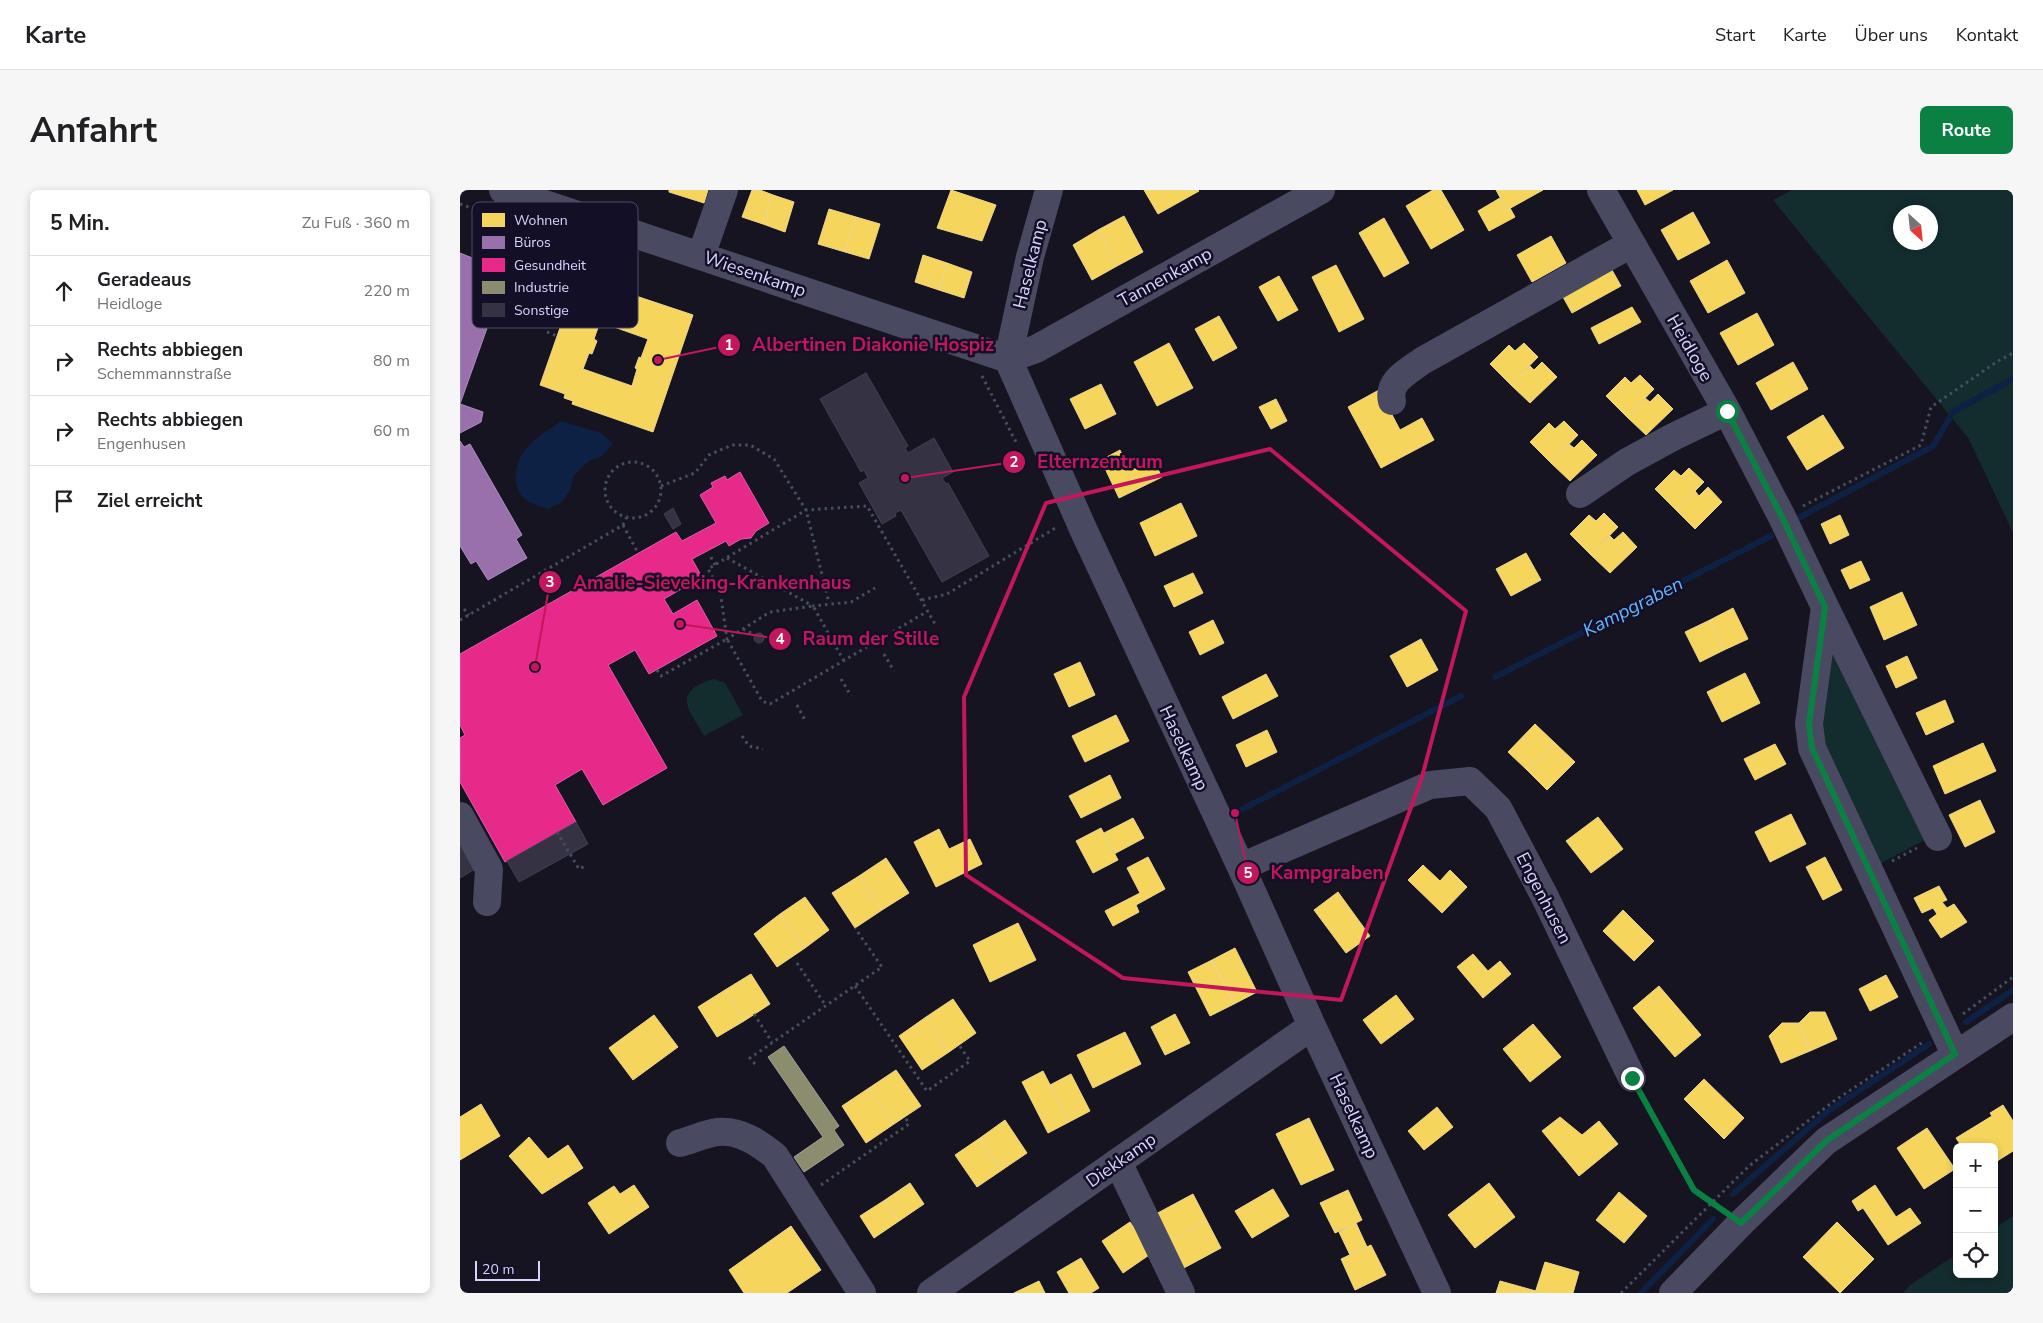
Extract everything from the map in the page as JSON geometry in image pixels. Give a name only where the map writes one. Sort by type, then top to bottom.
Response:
[{"type":"street","name":"Wiesenkamp","points":[[503,190],[539,202]]},
{"type":"street","points":[[701,256],[724,190]]},
{"type":"street","name":"Haselkamp","points":[[1049,190],[1030,257],[1008,359],[1084,531],[1241,867],[1312,1026],[1438,1293]]},
{"type":"street","name":"Tannenkamp","points":[[1008,359],[1036,349],[1321,190]]},
{"type":"street","name":"Heidloge","points":[[1600,190],[1727,411],[1782,517],[1938,837]]},
{"type":"street","name":"Wiesenkamp","points":[[638,235],[1008,359]]},
{"type":"street","points":[[1392,401],[1392,388],[1395,382],[1422,361],[1631,244]]},
{"type":"street","points":[[1580,494],[1627,462],[1727,411]]},
{"type":"street","points":[[1825,607],[1809,724],[1812,748],[1955,1054]]},
{"type":"street","name":"Engenhusen","points":[[1241,867],[1430,785],[1470,781],[1498,808],[1544,895],[1632,1078]]},
{"type":"street","points":[[460,816],[489,869],[487,902]]},
{"type":"street","points":[[1673,1293],[1741,1223],[1826,1141],[2013,1016]]},
{"type":"street","name":"Diekkamp","points":[[931,1293],[1312,1026]]},
{"type":"street","points":[[680,1143],[718,1132],[733,1133],[754,1140],[775,1156],[862,1293]]},
{"type":"street","points":[[1118,1162],[1181,1293]]},
{"type":"path","points":[[547,332],[557,336]]},
{"type":"path","points":[[1782,517],[1921,445],[1931,407],[1998,361],[2013,353]]},
{"type":"path","points":[[660,486],[695,473],[709,455],[732,445],[750,445],[774,458],[806,510],[829,603]]},
{"type":"path","points":[[635,462],[652,470],[658,477],[660,495],[652,511],[635,518],[626,518],[618,514],[606,499],[606,481],[618,467],[626,463],[635,462]]},
{"type":"path","points":[[871,505],[867,508],[806,510],[708,569],[720,590],[727,639],[762,701],[770,704],[928,611]]},
{"type":"path","points":[[867,508],[936,624]]},
{"type":"path","points":[[460,620],[623,525],[626,518]]},
{"type":"path","points":[[623,525],[638,553]]},
{"type":"path","points":[[922,600],[947,594],[1058,526]]},
{"type":"path","points":[[711,557],[715,565]]},
{"type":"path","points":[[726,558],[813,606],[844,660]]},
{"type":"path","points":[[657,670],[661,676],[727,639],[770,612],[829,603],[851,602],[874,588]]},
{"type":"path","points":[[464,609],[468,615]]},
{"type":"path","points":[[743,628],[755,634]]},
{"type":"path","points":[[884,654],[894,671]]},
{"type":"path","points":[[841,679],[851,696]]},
{"type":"path","points":[[797,705],[806,722]]},
{"type":"path","points":[[742,736],[749,746],[763,749]]},
{"type":"path","points":[[557,832],[579,870],[587,865]]},
{"type":"path","points":[[1870,872],[1938,837]]},
{"type":"path","points":[[754,1064],[750,1058],[882,967],[855,928]]},
{"type":"path","points":[[798,963],[826,1006]]},
{"type":"path","points":[[1943,1029],[2013,977]]},
{"type":"path","points":[[855,986],[927,1091],[970,1061],[959,1045]]},
{"type":"path","points":[[754,1014],[772,1042]]},
{"type":"path","points":[[1632,1078],[1694,1190],[1741,1223]]},
{"type":"path","points":[[802,1198],[909,1124],[904,1117]]},
{"type":"highlighted area","points":[[1270,449],[1466,611],[1422,777],[1341,1000],[1123,978],[966,875],[964,697],[1046,503]]},
{"type":"green space","points":[[1792,190],[2013,190],[2013,533],[1969,439],[1773,200]]},
{"type":"green space","points":[[1834,637],[1934,835],[1876,866],[1820,753]]},
{"type":"green space","points":[[714,679],[725,683],[743,715],[704,736],[689,709],[688,695],[692,689]]},
{"type":"green space","points":[[2013,1216],[2013,1293],[1903,1293],[1910,1285],[1953,1257],[1953,1278],[1998,1278],[1998,1226]]},
{"type":"water","points":[[561,421],[601,433],[613,444],[601,457],[590,460],[574,475],[570,490],[562,502],[548,509],[530,502],[521,495],[518,491],[516,480],[517,469],[522,454],[530,444]]},
{"type":"building: Wohnen","points":[[669,190],[708,190],[704,203],[669,192]]},
{"type":"building: Wohnen","points":[[752,190],[760,190],[773,195],[763,224],[742,217]]},
{"type":"building: Wohnen","points":[[951,190],[996,205],[982,241],[937,228]]},
{"type":"building: Wohnen","points":[[1144,190],[1198,190],[1199,191],[1158,214]]},
{"type":"building: Wohnen","points":[[1433,190],[1441,190],[1464,230],[1431,249],[1406,206]]},
{"type":"building: Wohnen","points":[[1496,190],[1543,190],[1507,210]]},
{"type":"building: Wohnen","points":[[1637,190],[1673,190],[1645,205]]},
{"type":"building: Wohnen","points":[[773,195],[794,202],[785,232],[763,224]]},
{"type":"building: Wohnen","points":[[1500,198],[1507,210],[1510,208],[1515,217],[1489,231],[1478,211]]},
{"type":"building: Wohnen","points":[[829,209],[856,217],[845,252],[818,244]]},
{"type":"building: Wohnen","points":[[1693,212],[1710,243],[1678,260],[1661,230]]},
{"type":"building: Wohnen","points":[[1124,216],[1143,252],[1117,266],[1098,230]]},
{"type":"building: Wohnen","points":[[856,217],[880,224],[869,259],[845,252]]},
{"type":"building: Wohnen","points":[[1384,218],[1409,263],[1384,277],[1359,233]]},
{"type":"building: Wohnen","points":[[1098,230],[1117,266],[1092,280],[1073,245]]},
{"type":"building: Wohnen","points":[[1551,236],[1566,263],[1532,282],[1517,255]]},
{"type":"building: Wohnen","points":[[923,255],[947,263],[939,290],[915,282]]},
{"type":"building: Wohnen","points":[[1727,260],[1745,293],[1708,313],[1690,281]]},
{"type":"building: Wohnen","points":[[947,263],[972,272],[964,298],[939,290]]},
{"type":"building: Wohnen","points":[[1336,265],[1364,319],[1339,332],[1312,277]]},
{"type":"building: Wohnen","points":[[1612,270],[1621,286],[1572,313],[1563,297]]},
{"type":"building: Wohnen","points":[[1279,276],[1298,310],[1278,321],[1259,287]]},
{"type":"building: Wohnen","points":[[638,297],[693,315],[653,432],[572,404],[573,401],[564,398],[565,394],[540,385],[560,328],[598,328],[594,339],[597,341],[592,354],[589,353],[583,369],[632,386],[637,369],[635,368],[648,339],[617,328],[638,328]]},
{"type":"building: Wohnen","points":[[1632,307],[1641,322],[1599,344],[1591,328]]},
{"type":"building: Wohnen","points":[[1757,313],[1774,345],[1738,365],[1720,333]]},
{"type":"building: Wohnen","points":[[1219,316],[1237,348],[1213,361],[1195,329]]},
{"type":"building: Wohnen","points":[[1169,343],[1193,388],[1157,406],[1134,362]]},
{"type":"building: Wohnen","points":[[1524,343],[1538,357],[1511,385],[1490,364],[1509,345],[1515,351]]},
{"type":"building: Wohnen","points":[[1542,362],[1557,377],[1530,403],[1511,385],[1530,366],[1534,370]]},
{"type":"building: Wohnen","points":[[1793,362],[1808,389],[1771,410],[1756,383]]},
{"type":"building: Wohnen","points":[[1640,375],[1654,389],[1627,417],[1606,396],[1625,377],[1631,383]]},
{"type":"building: Wohnen","points":[[1101,384],[1116,414],[1085,429],[1070,399]]},
{"type":"building: Wohnen","points":[[1379,390],[1400,430],[1422,418],[1434,440],[1381,468],[1348,407]]},
{"type":"building: Wohnen","points":[[1658,394],[1673,409],[1646,435],[1627,417],[1645,398],[1650,402]]},
{"type":"building: Wohnen","points":[[1276,399],[1287,421],[1271,429],[1259,407]]},
{"type":"building: Wohnen","points":[[1823,415],[1844,448],[1807,470],[1787,437]]},
{"type":"building: Wohnen","points":[[1564,421],[1578,435],[1551,463],[1530,442],[1549,423],[1555,429]]},
{"type":"building: Wohnen","points":[[1582,440],[1597,455],[1570,481],[1551,463],[1569,444],[1574,448]]},
{"type":"building: Wohnen","points":[[1120,450],[1130,471],[1153,460],[1162,477],[1119,498],[1101,460]]},
{"type":"building: Wohnen","points":[[1689,468],[1704,482],[1676,510],[1655,489],[1674,470],[1681,476]]},
{"type":"building: Wohnen","points":[[1708,487],[1722,502],[1695,529],[1676,510],[1695,491],[1699,496]]},
{"type":"building: Wohnen","points":[[1181,503],[1197,536],[1155,556],[1140,523]]},
{"type":"building: Wohnen","points":[[1604,513],[1618,527],[1591,555],[1570,534],[1589,515],[1596,521]]},
{"type":"building: Wohnen","points":[[1840,515],[1849,535],[1830,544],[1821,524]]},
{"type":"building: Wohnen","points":[[1623,532],[1637,547],[1610,573],[1591,555],[1610,536],[1614,540]]},
{"type":"building: Wohnen","points":[[1526,553],[1541,580],[1511,596],[1496,569]]},
{"type":"building: Wohnen","points":[[1861,561],[1870,580],[1850,589],[1841,570]]},
{"type":"building: Wohnen","points":[[1193,573],[1203,593],[1174,607],[1164,586]]},
{"type":"building: Wohnen","points":[[1902,592],[1917,625],[1884,640],[1870,607]]},
{"type":"building: Wohnen","points":[[1733,608],[1748,639],[1724,650],[1710,620]]},
{"type":"building: Wohnen","points":[[1213,620],[1224,643],[1200,655],[1189,632]]},
{"type":"building: Wohnen","points":[[1710,620],[1724,650],[1700,662],[1685,632]]},
{"type":"building: Wohnen","points":[[1421,639],[1438,670],[1407,687],[1390,656]]},
{"type":"building: Wohnen","points":[[1907,656],[1917,678],[1896,688],[1886,666]]},
{"type":"building: Wohnen","points":[[1080,662],[1095,695],[1069,707],[1054,674]]},
{"type":"building: Wohnen","points":[[1745,673],[1760,703],[1722,722],[1707,692]]},
{"type":"building: Wohnen","points":[[1266,674],[1278,696],[1233,719],[1222,697]]},
{"type":"building: Wohnen","points":[[1945,700],[1954,722],[1926,735],[1916,713]]},
{"type":"building: Wohnen","points":[[1116,715],[1129,741],[1085,762],[1072,736]]},
{"type":"building: Wohnen","points":[[1535,724],[1555,743],[1527,770],[1508,752]]},
{"type":"building: Wohnen","points":[[1267,730],[1277,752],[1246,767],[1236,745]]},
{"type":"building: Wohnen","points":[[1555,743],[1575,762],[1547,790],[1527,770]]},
{"type":"building: Wohnen","points":[[1983,743],[1996,771],[1945,794],[1933,766]]},
{"type":"building: Wohnen","points":[[1775,744],[1786,764],[1755,780],[1744,759]]},
{"type":"building: Wohnen","points":[[1110,775],[1121,798],[1081,818],[1069,796]]},
{"type":"building: Wohnen","points":[[1980,800],[1995,832],[1965,847],[1949,815]]},
{"type":"building: Wohnen","points":[[1791,814],[1806,844],[1770,862],[1755,832]]},
{"type":"building: Wohnen","points":[[1598,817],[1623,849],[1591,873],[1566,841]]},
{"type":"building: Wohnen","points":[[1133,818],[1144,838],[1114,854],[1104,833]]},
{"type":"building: Wohnen","points":[[1101,828],[1118,860],[1093,873],[1076,841]]},
{"type":"building: Wohnen","points":[[939,829],[949,849],[970,839],[982,864],[936,887],[914,842]]},
{"type":"building: Wohnen","points":[[1148,857],[1165,889],[1136,905],[1139,912],[1113,926],[1105,911],[1140,893],[1127,868]]},
{"type":"building: Wohnen","points":[[1825,857],[1842,890],[1823,900],[1806,867]]},
{"type":"building: Wohnen","points":[[886,858],[909,893],[882,910],[859,876]]},
{"type":"building: Wohnen","points":[[1423,865],[1440,881],[1450,870],[1467,887],[1442,913],[1408,880]]},
{"type":"building: Wohnen","points":[[859,876],[882,910],[855,928],[832,893]]},
{"type":"building: Wohnen","points":[[1939,886],[1947,900],[1942,902],[1947,908],[1954,904],[1967,922],[1941,938],[1929,920],[1937,914],[1933,908],[1922,913],[1914,898]]},
{"type":"building: Wohnen","points":[[1338,892],[1370,936],[1346,953],[1314,910]]},
{"type":"building: Wohnen","points":[[805,897],[829,930],[805,948],[780,914]]},
{"type":"building: Wohnen","points":[[1623,910],[1654,941],[1634,961],[1603,931]]},
{"type":"building: Wohnen","points":[[780,914],[805,948],[777,967],[754,934]]},
{"type":"building: Wohnen","points":[[1018,923],[1036,960],[990,982],[973,945]]},
{"type":"building: Wohnen","points":[[1235,948],[1257,992],[1234,1004],[1212,960]]},
{"type":"building: Wohnen","points":[[1473,954],[1488,971],[1500,961],[1511,974],[1483,998],[1457,967]]},
{"type":"building: Wohnen","points":[[1212,960],[1234,1004],[1210,1016],[1188,972]]},
{"type":"building: Wohnen","points":[[751,974],[770,1004],[744,1021],[725,990]]},
{"type":"building: Wohnen","points":[[1886,975],[1898,997],[1870,1011],[1859,989]]},
{"type":"building: Wohnen","points":[[1659,986],[1701,1035],[1675,1057],[1633,1008]]},
{"type":"building: Wohnen","points":[[725,990],[744,1021],[717,1037],[698,1007]]},
{"type":"building: Wohnen","points":[[1396,995],[1414,1019],[1381,1044],[1363,1020]]},
{"type":"building: Wohnen","points":[[953,999],[976,1033],[949,1052],[926,1017]]},
{"type":"building: Wohnen","points":[[1810,1012],[1825,1012],[1837,1039],[1810,1051],[1799,1023]]},
{"type":"building: Wohnen","points":[[1175,1014],[1190,1043],[1165,1055],[1151,1027]]},
{"type":"building: Wohnen","points":[[654,1015],[678,1047],[633,1080],[609,1048]]},
{"type":"building: Wohnen","points":[[926,1017],[949,1052],[922,1070],[899,1036]]},
{"type":"building: Wohnen","points":[[1782,1023],[1799,1023],[1810,1051],[1781,1063],[1769,1036]]},
{"type":"building: Wohnen","points":[[1533,1024],[1561,1057],[1530,1082],[1503,1049]]},
{"type":"building: Wohnen","points":[[1125,1032],[1141,1064],[1093,1088],[1077,1055]]},
{"type":"building: Wohnen","points":[[896,1070],[921,1106],[894,1124],[869,1088]]},
{"type":"building: Wohnen","points":[[1043,1071],[1069,1122],[1048,1133],[1022,1082]]},
{"type":"building: Wohnen","points":[[1071,1074],[1090,1111],[1069,1122],[1050,1085]]},
{"type":"building: Wohnen","points":[[1704,1079],[1744,1118],[1724,1139],[1684,1099]]},
{"type":"building: Wohnen","points":[[869,1088],[894,1124],[866,1143],[842,1106]]},
{"type":"building: Wohnen","points":[[481,1104],[500,1136],[460,1160],[460,1117]]},
{"type":"building: Wohnen","points":[[2003,1105],[2013,1121],[2013,1151],[1998,1160],[1998,1143],[1959,1143],[1956,1138],[1992,1116],[1990,1113]]},
{"type":"building: Wohnen","points":[[1437,1107],[1453,1127],[1424,1150],[1408,1131]]},
{"type":"building: Wohnen","points":[[1560,1117],[1582,1135],[1599,1121],[1618,1144],[1579,1176],[1542,1131]]},
{"type":"building: Wohnen","points":[[1309,1118],[1334,1170],[1301,1185],[1276,1134]]},
{"type":"building: Wohnen","points":[[1005,1120],[1027,1153],[1002,1170],[980,1138]]},
{"type":"building: Wohnen","points":[[1927,1128],[1953,1166],[1953,1170],[1924,1189],[1897,1148]]},
{"type":"building: Wohnen","points":[[529,1137],[548,1159],[568,1145],[583,1168],[542,1194],[509,1156]]},
{"type":"building: Wohnen","points":[[980,1138],[1002,1170],[977,1187],[955,1155]]},
{"type":"building: Wohnen","points":[[910,1183],[924,1204],[899,1221],[885,1200]]},
{"type":"building: Wohnen","points":[[1489,1183],[1515,1217],[1475,1248],[1448,1215]]},
{"type":"building: Wohnen","points":[[634,1185],[649,1207],[609,1234],[588,1203],[614,1186],[620,1194]]},
{"type":"building: Wohnen","points":[[1875,1185],[1896,1217],[1910,1208],[1921,1223],[1888,1245],[1863,1208],[1858,1211],[1852,1201]]},
{"type":"building: Wohnen","points":[[1273,1189],[1289,1216],[1252,1238],[1235,1211]]},
{"type":"building: Wohnen","points":[[1348,1190],[1362,1220],[1335,1233],[1320,1203]]},
{"type":"building: Wohnen","points":[[1619,1192],[1647,1216],[1624,1243],[1596,1220]]},
{"type":"building: Wohnen","points":[[1193,1194],[1207,1221],[1168,1242],[1154,1215]]},
{"type":"building: Wohnen","points":[[885,1200],[899,1221],[874,1238],[860,1216]]},
{"type":"building: Wohnen","points":[[1207,1221],[1221,1248],[1182,1269],[1168,1242]]},
{"type":"building: Wohnen","points":[[1130,1222],[1152,1253],[1123,1273],[1102,1241]]},
{"type":"building: Wohnen","points":[[1837,1222],[1874,1259],[1840,1293],[1803,1257]]},
{"type":"building: Wohnen","points":[[1356,1223],[1367,1247],[1350,1255],[1339,1232]]},
{"type":"building: Wohnen","points":[[791,1226],[821,1270],[787,1293],[744,1293],[729,1270]]},
{"type":"building: Wohnen","points":[[1371,1245],[1386,1275],[1355,1290],[1341,1259]]},
{"type":"building: Wohnen","points":[[1081,1258],[1099,1288],[1091,1293],[1069,1293],[1057,1272]]},
{"type":"building: Wohnen","points":[[1545,1262],[1579,1272],[1573,1293],[1535,1293]]},
{"type":"building: Wohnen","points":[[1039,1281],[1045,1293],[1014,1293]]},
{"type":"building: Wohnen","points":[[1500,1281],[1536,1291],[1535,1293],[1496,1293]]},
{"type":"building: Büros","points":[[460,253],[472,258],[472,328],[487,328],[460,404]]},
{"type":"building: Büros","points":[[460,404],[483,412],[481,422],[460,433]]},
{"type":"building: Büros","points":[[460,441],[464,447],[470,444],[522,535],[516,539],[527,558],[488,580],[476,561],[471,564],[460,546]]},
{"type":"building: Gesundheit","points":[[740,472],[769,523],[756,531],[751,538],[741,539],[729,546],[726,541],[692,559],[702,577],[664,599],[673,614],[697,600],[717,636],[649,674],[635,650],[608,665],[667,768],[603,805],[582,769],[555,785],[576,822],[505,862],[460,782],[460,738],[465,735],[460,725],[460,654],[676,532],[682,541],[716,523],[700,495],[713,487],[711,483],[725,476],[727,480]]},
{"type":"building: Industrie","points":[[784,1046],[839,1126],[834,1130],[844,1145],[804,1172],[794,1157],[823,1137],[768,1057]]},
{"type":"building: Sonstige","points":[[866,373],[908,446],[905,448],[908,453],[934,438],[953,472],[942,478],[946,484],[948,483],[989,556],[942,582],[901,510],[895,513],[896,516],[882,524],[859,483],[868,478],[864,470],[861,472],[820,399]]},
{"type":"building: Sonstige","points":[[673,508],[681,524],[673,529],[664,514]]},
{"type":"building: Sonstige","points":[[757,633],[761,633],[764,638],[763,642],[757,643],[754,640],[754,636]]},
{"type":"building: Sonstige","points":[[576,822],[588,844],[519,882],[507,861]]},
{"type":"building: Sonstige","points":[[460,830],[480,866],[460,878]]},
{"type":"waterway","name":"Kampgraben","points":[[1800,517],[1933,446],[1954,411],[2013,379]]},
{"type":"waterway","name":"Kampgraben","points":[[1495,677],[1771,536]]},
{"type":"waterway","name":"Kampgraben","points":[[1235,813],[1461,696]]},
{"type":"waterway","points":[[1966,1022],[2013,990]]},
{"type":"waterway","points":[[1733,1194],[1827,1112],[1929,1044]]},
{"type":"waterway","points":[[1641,1293],[1713,1219]]},
{"type":"place","name":"Albertinen Diakonie Hospiz","points":[[658,360]]},
{"type":"place","name":"Elternzentrum","points":[[905,478]]},
{"type":"place","name":"Raum der Stille","points":[[680,624]]},
{"type":"place","name":"Amalie-Sieveking-Krankenhaus","points":[[535,667]]},
{"type":"place","name":"Kampgraben","points":[[1235,813]]},
{"type":"route","points":[[1632,1078],[1694,1190],[1741,1223],[1826,1141],[1955,1054],[1812,748],[1809,724],[1825,607],[1782,517],[1727,411]]}]
